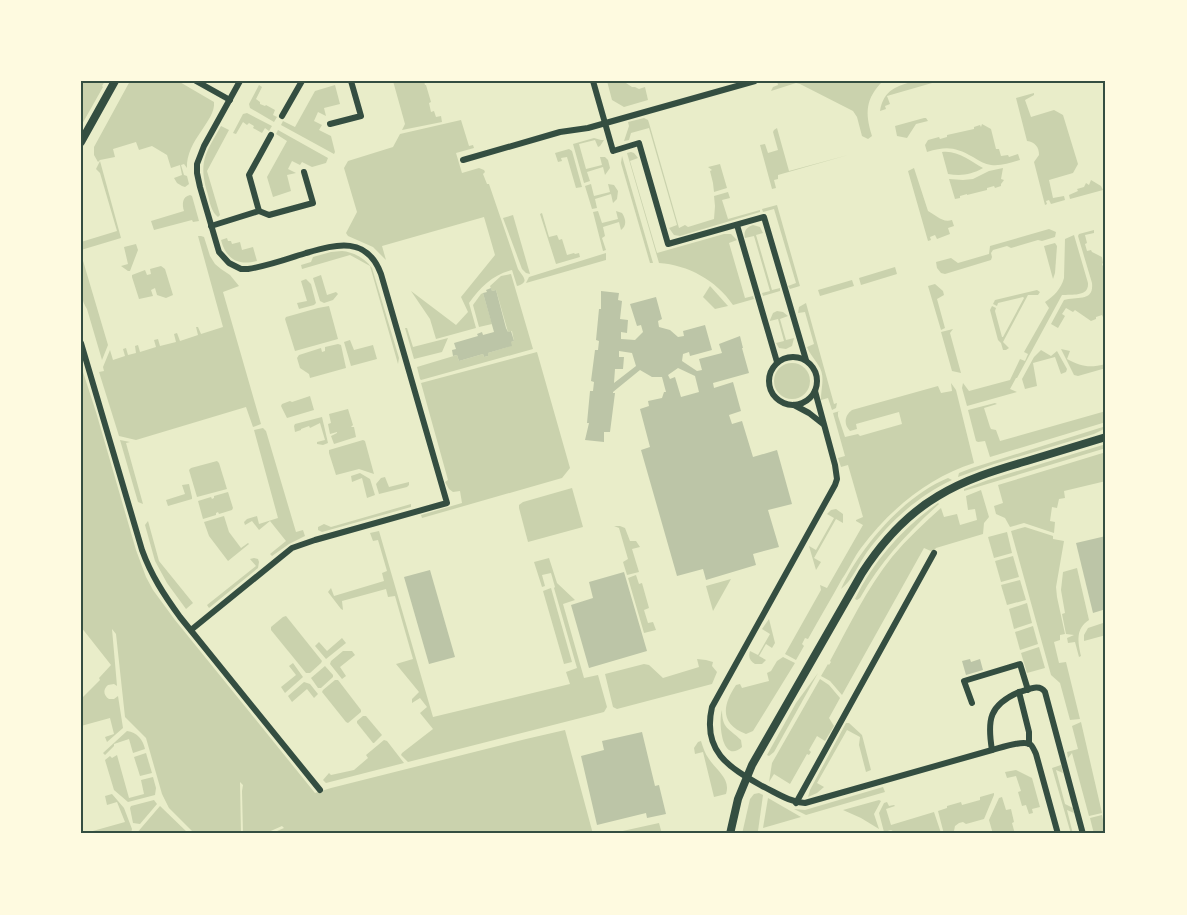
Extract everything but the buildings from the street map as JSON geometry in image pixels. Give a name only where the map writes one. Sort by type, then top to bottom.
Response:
[{"type":"street","points":[[81,142],[115,81]]},
{"type":"street","points":[[196,81],[230,100]]},
{"type":"street","points":[[191,630],[287,552],[299,545],[447,503],[381,274],[369,254],[354,247],[338,245],[248,269],[235,267],[219,252],[198,181],[197,164],[204,146],[240,81]]},
{"type":"street","points":[[282,116],[302,81]]},
{"type":"street","points":[[330,124],[361,116],[351,81]]},
{"type":"street","points":[[593,81],[613,151],[639,143],[668,244],[764,217],[806,360]]},
{"type":"street","points":[[463,160],[560,132],[605,124],[754,81]]},
{"type":"street","points":[[259,211],[249,175],[271,135]]},
{"type":"street","points":[[211,227],[259,211],[269,215],[313,203],[304,172]]},
{"type":"street","points":[[737,225],[777,362]]},
{"type":"street","points":[[81,343],[147,564],[162,593],[320,790]]},
{"type":"street","points":[[794,405],[806,401],[815,391],[817,384],[815,370],[800,357],[788,357],[772,367],[768,380],[771,393],[781,402],[794,405],[823,424]]},
{"type":"street","points":[[815,391],[837,478],[716,699],[710,715],[711,735],[716,751],[728,764],[746,777],[796,803],[813,801],[992,750],[1021,743],[1029,744],[1036,754],[1058,834]]},
{"type":"street","points":[[730,834],[734,812],[746,777],[857,581],[879,548],[900,525],[937,496],[966,481],[1106,437]]},
{"type":"street","points":[[796,803],[934,553]]},
{"type":"street","points":[[972,703],[964,681],[1020,664],[1028,690]]},
{"type":"street","points":[[992,750],[991,719],[1002,700],[1038,687],[1044,689],[1083,834]]},
{"type":"street","points":[[1019,692],[1029,732],[1029,744]]},
{"type":"green space","points":[[81,81],[105,81],[81,126]]},
{"type":"green space","points":[[130,81],[178,81],[214,102],[210,116],[191,149],[187,168],[184,164],[181,165],[189,184],[185,187],[177,183],[174,178],[182,175],[180,165],[171,168],[167,155],[152,146],[139,150],[136,142],[113,149],[115,157],[98,162],[94,155],[94,147]]},
{"type":"green space","points":[[393,81],[424,81],[431,102],[429,103],[431,112],[434,111],[436,117],[441,116],[442,122],[402,130],[405,124]]},
{"type":"green space","points":[[607,81],[623,81],[639,89],[645,87],[648,100],[624,107],[612,100]]},
{"type":"green space","points":[[777,81],[883,81],[873,94],[868,107],[872,136],[868,139],[862,136],[853,111],[796,83],[771,91],[778,85]]},
{"type":"green space","points":[[915,81],[939,81],[887,96],[890,104],[885,106],[886,109],[880,111],[888,93],[897,87]]},
{"type":"green space","points":[[259,85],[262,87],[256,99],[260,104],[275,110],[273,115],[277,117],[274,122],[250,108],[249,104]]},
{"type":"green space","points":[[335,85],[340,104],[324,108],[326,116],[318,112],[314,121],[322,125],[319,130],[331,136],[334,154],[281,125],[283,121],[295,127],[315,91]]},
{"type":"green space","points":[[1034,93],[1025,100],[1031,117],[1054,110],[1063,115],[1078,164],[1073,173],[1049,180],[1053,198],[1064,196],[1065,200],[1051,204],[1049,200],[1045,205],[1034,162],[1039,155],[1038,150],[1036,145],[1027,141],[1016,98]]},
{"type":"green space","points":[[247,113],[272,126],[269,131],[265,128],[262,133],[249,123],[247,125],[243,122],[236,134],[233,133],[243,114]]},
{"type":"green space","points":[[644,118],[649,123],[679,228],[714,219],[714,196],[728,192],[730,198],[722,200],[728,219],[760,210],[760,212],[680,236],[674,235],[669,228],[677,225],[649,128],[631,133],[629,140],[624,141],[629,126],[628,122]]},
{"type":"green space","points":[[924,118],[928,121],[916,124],[907,138],[897,136],[895,126]]},
{"type":"green space","points":[[461,120],[469,146],[473,145],[474,148],[456,153],[462,173],[479,168],[484,170],[483,174],[489,184],[518,269],[525,281],[517,286],[512,270],[493,278],[469,303],[476,328],[436,339],[430,319],[411,291],[456,325],[468,312],[461,297],[495,255],[484,217],[382,246],[386,260],[373,247],[346,233],[357,212],[344,168],[348,161],[393,147],[400,134]]},
{"type":"green space","points":[[982,124],[991,129],[996,149],[999,149],[1001,156],[1008,155],[1009,157],[1018,154],[1020,160],[1002,165],[991,165],[956,149],[946,148],[927,152],[925,145],[928,140],[947,137],[947,135],[974,129],[980,125],[981,127]]},
{"type":"green space","points":[[221,126],[229,130],[207,171],[220,215],[218,217],[210,204],[205,184],[204,166],[207,151]]},
{"type":"green space","points":[[777,128],[789,171],[848,155],[778,175],[778,179],[774,180],[776,188],[772,189],[760,145],[765,144],[768,153],[778,150],[773,132]]},
{"type":"green space","points":[[278,130],[328,158],[326,163],[312,167],[302,162],[300,165],[292,161],[288,169],[296,173],[287,175],[291,191],[273,197],[267,177],[287,141],[276,134]]},
{"type":"green space","points":[[594,138],[604,140],[598,147],[595,140],[579,144],[586,169],[602,165],[600,157],[608,160],[610,168],[605,175],[603,167],[587,172],[590,181],[584,183],[573,144]]},
{"type":"green space","points":[[569,149],[572,151],[582,187],[576,188],[567,157],[561,158],[562,161],[558,162],[555,153]]},
{"type":"green space","points":[[631,152],[638,158],[630,161],[657,253],[731,234],[737,240],[729,243],[745,298],[753,296],[754,299],[733,305],[718,288],[701,275],[670,264],[659,263],[627,153]]},
{"type":"green space","points":[[942,152],[959,154],[983,168],[966,174],[948,174]]},
{"type":"green space","points":[[622,156],[653,263],[650,263],[621,163]]},
{"type":"green space","points":[[100,161],[121,238],[81,250],[81,242],[117,231],[100,173],[96,169]]},
{"type":"green space","points":[[720,164],[727,188],[714,192],[710,171],[712,170],[708,167]]},
{"type":"green space","points":[[914,168],[928,211],[942,220],[952,220],[954,226],[948,228],[950,234],[937,239],[935,235],[928,241],[908,171]]},
{"type":"green space","points":[[1003,168],[1001,179],[1004,180],[1001,186],[995,188],[994,186],[955,199],[949,179],[973,179],[989,171]]},
{"type":"green space","points":[[1091,180],[1103,190],[1070,199],[1069,195],[1084,187],[1086,183],[1089,185]]},
{"type":"green space","points":[[591,184],[594,196],[610,192],[608,184],[614,185],[618,191],[617,199],[613,203],[611,194],[595,199],[597,208],[592,209],[585,186]]},
{"type":"green space","points":[[190,195],[199,221],[193,222],[192,220],[154,230],[151,221],[184,211],[183,201]]},
{"type":"green space","points":[[777,205],[800,286],[790,289],[788,286],[796,283],[774,209],[763,212],[762,209]]},
{"type":"green space","points":[[598,211],[602,223],[618,219],[616,211],[622,213],[625,220],[621,230],[619,222],[603,227],[605,236],[602,238],[606,250],[603,251],[593,212]]},
{"type":"green space","points":[[542,213],[549,237],[557,235],[559,240],[562,239],[567,255],[579,253],[580,257],[556,264],[540,214]]},
{"type":"green space","points":[[513,215],[530,274],[522,269],[503,218]]},
{"type":"green space","points":[[753,225],[760,227],[763,233],[756,235],[772,290],[780,288],[780,291],[763,296],[762,293],[770,291],[754,236],[745,238],[746,230]]},
{"type":"green space","points":[[1049,229],[1056,232],[1055,237],[993,250],[991,260],[945,274],[937,268],[936,262],[951,258],[958,263],[989,254],[990,246]]},
{"type":"green space","points":[[1094,230],[1094,233],[1085,235],[1087,243],[1085,244],[1087,251],[1091,250],[1102,257],[1106,273],[1106,316],[1096,317],[1091,321],[1075,310],[1073,312],[1066,308],[1062,314],[1065,316],[1058,328],[1051,324],[1064,300],[1087,296],[1092,289],[1078,236]]},
{"type":"green space","points":[[1074,235],[1088,283],[1086,291],[1079,294],[1062,295],[1010,389],[1017,392],[967,406],[962,388],[963,383],[969,391],[1010,380],[1020,359],[1025,361],[1028,354],[1024,352],[1049,308],[1045,302],[1057,292],[1064,278],[1065,239]]},
{"type":"green space","points":[[198,236],[204,237],[215,264],[230,275],[239,286],[223,292],[261,424],[253,427],[246,407],[136,440],[119,436],[99,372],[104,371],[103,367],[110,350],[113,360],[125,356],[123,349],[126,348],[128,355],[136,353],[135,346],[138,345],[140,352],[156,347],[154,340],[158,339],[160,346],[176,342],[174,334],[177,333],[180,341],[198,335],[196,327],[201,334],[223,327]]},
{"type":"green space","points":[[227,238],[232,244],[240,242],[242,250],[253,247],[257,261],[234,260],[223,247],[221,240]]},
{"type":"green space","points":[[1055,243],[1057,246],[1053,279],[1044,246]]},
{"type":"green space","points":[[136,244],[138,250],[130,271],[128,271],[121,266],[128,264],[124,247]]},
{"type":"green space","points":[[342,251],[358,256],[366,261],[372,268],[399,358],[398,364],[370,266],[350,255],[302,269],[301,265],[311,262],[313,257]]},
{"type":"green space","points":[[606,253],[606,260],[526,283],[529,277]]},
{"type":"green space","points":[[81,254],[108,345],[102,360],[82,296]]},
{"type":"green space","points":[[161,266],[165,269],[173,295],[166,298],[157,295],[155,288],[151,290],[153,296],[139,299],[132,275],[145,270],[147,275],[151,274],[150,269]]},
{"type":"green space","points":[[895,267],[897,274],[861,285],[859,278]]},
{"type":"green space","points":[[511,274],[533,349],[421,380],[417,367],[457,355],[459,361],[483,354],[484,357],[488,356],[488,353],[511,346],[511,342],[514,341],[512,331],[508,332],[496,290],[492,291],[490,286],[501,276]]},
{"type":"green space","points":[[321,275],[327,295],[336,292],[338,294],[333,300],[324,303],[320,301],[313,278]]},
{"type":"green space","points":[[306,279],[311,284],[316,303],[299,309],[297,303],[307,301],[301,281]]},
{"type":"green space","points":[[852,280],[854,286],[820,296],[818,290]]},
{"type":"green space","points":[[935,284],[944,295],[937,299],[945,328],[941,330],[928,286]]},
{"type":"green space","points":[[710,286],[728,306],[715,309],[703,297]]},
{"type":"green space","points":[[1037,290],[1040,292],[1038,295],[1028,295],[1003,342],[1009,348],[1003,350],[990,310],[992,306],[996,308],[1003,337],[1024,298],[998,303],[997,306],[993,304],[995,300]]},
{"type":"green space","points":[[483,293],[492,324],[479,327],[473,305]]},
{"type":"green space","points":[[806,303],[834,404],[837,403],[836,408],[832,410],[828,398],[821,400],[823,379],[807,347],[814,344],[805,312],[798,313],[799,307]]},
{"type":"green space","points":[[329,306],[338,339],[295,351],[286,317]]},
{"type":"green space","points":[[777,311],[788,316],[780,319],[786,340],[794,338],[792,346],[786,349],[779,348],[776,343],[784,341],[778,319],[770,321],[773,313]]},
{"type":"green space","points":[[405,328],[407,328],[413,347],[448,338],[442,352],[414,359]]},
{"type":"green space","points":[[953,329],[950,333],[961,373],[952,371],[941,332]]},
{"type":"green space","points":[[350,340],[354,350],[373,345],[377,359],[351,366],[344,342]]},
{"type":"green space","points":[[341,345],[346,368],[310,378],[309,374],[300,368],[297,358],[299,355],[321,348],[322,352],[325,351],[325,347]]},
{"type":"green space","points":[[1061,349],[1070,351],[1067,359],[1077,364],[1090,366],[1106,364],[1106,368],[1078,376],[1074,375]]},
{"type":"green space","points":[[1041,350],[1051,356],[1057,351],[1067,369],[1066,372],[1061,374],[1055,357],[1033,363],[1037,386],[1025,389],[1022,379],[1034,357]]},
{"type":"green space","points":[[537,352],[570,468],[562,478],[422,518],[421,515],[462,503],[460,491],[453,492],[445,482],[448,480],[421,383]]},
{"type":"green space","points":[[792,363],[805,368],[810,381],[805,394],[792,399],[779,394],[774,381],[779,368]]},
{"type":"green space","points":[[83,372],[136,550],[153,590],[315,793],[565,730],[593,834],[270,834],[284,828],[282,826],[264,834],[243,834],[243,785],[240,782],[241,834],[195,834],[169,808],[162,794],[146,738],[125,717],[116,634],[112,629],[117,686],[108,685],[104,692],[109,699],[118,696],[123,728],[107,742],[105,737],[114,734],[110,718],[81,726],[81,699],[111,665],[81,627],[81,373]]},
{"type":"green space","points":[[951,383],[956,390],[974,463],[957,469],[926,486],[884,521],[856,555],[808,639],[805,638],[802,644],[804,646],[796,660],[785,654],[821,590],[820,585],[827,588],[863,525],[856,521],[863,517],[848,465],[841,467],[838,458],[845,456],[833,413],[840,411],[838,416],[845,437],[858,434],[860,436],[902,424],[899,412],[856,424],[857,429],[850,431],[846,420],[852,410],[938,386],[941,393],[952,391]]},
{"type":"green space","points":[[310,396],[314,410],[287,418],[282,404]]},
{"type":"green space","points":[[997,404],[984,408],[990,427],[996,430],[1000,441],[1106,411],[1106,422],[990,457],[985,441],[976,441],[968,410]]},
{"type":"green space","points":[[348,409],[353,425],[351,427],[354,427],[356,437],[334,444],[331,436],[337,432],[330,434],[329,414]]},
{"type":"green space","points":[[322,417],[328,443],[317,444],[325,440],[320,423],[295,432],[295,424]]},
{"type":"green space","points":[[1106,426],[1094,434],[958,477],[959,473],[972,468]]},
{"type":"green space","points":[[263,428],[266,431],[296,532],[303,530],[305,536],[272,556],[270,554],[286,541],[270,521],[259,530],[252,521],[245,525],[244,522],[257,516],[259,524],[278,518],[254,430]]},
{"type":"green space","points":[[120,440],[130,442],[126,443],[143,504],[138,502]]},
{"type":"green space","points":[[363,440],[374,474],[359,469],[336,475],[329,450]]},
{"type":"green space","points":[[1106,444],[1106,448],[964,491],[964,489],[988,480]]},
{"type":"green space","points":[[1106,452],[1106,481],[1064,491],[1065,498],[1059,499],[1057,508],[1052,507],[1050,521],[1055,522],[1054,533],[1024,523],[1010,527],[1005,518],[996,514],[994,506],[1003,503],[998,485]]},
{"type":"green space","points":[[217,461],[227,489],[197,497],[189,470]]},
{"type":"green space","points":[[360,473],[370,479],[375,495],[367,498],[362,478],[352,482],[351,476]]},
{"type":"green space","points":[[385,477],[389,487],[409,482],[409,485],[379,494],[376,484]]},
{"type":"green space","points":[[948,478],[952,480],[916,502],[885,530],[841,589],[860,556],[885,524],[916,497]]},
{"type":"green space","points":[[189,484],[192,499],[168,506],[166,500],[185,494],[182,485]]},
{"type":"green space","points":[[572,488],[583,527],[528,542],[519,505]]},
{"type":"green space","points":[[981,490],[989,517],[984,523],[983,534],[936,548],[933,552],[924,548],[842,695],[830,681],[821,676],[831,662],[874,581],[898,550],[941,508],[944,517],[957,514],[960,525],[977,520],[975,509],[968,510],[966,496]]},
{"type":"green space","points":[[228,492],[232,510],[219,514],[218,512],[216,515],[203,519],[198,501],[211,497],[212,499],[214,496]]},
{"type":"green space","points":[[938,503],[886,559],[860,598],[855,599],[871,571],[890,546]]},
{"type":"green space","points":[[411,504],[411,507],[322,532],[318,530],[318,527],[324,524],[331,527]]},
{"type":"green space","points":[[836,509],[843,514],[843,523],[836,519],[814,558],[821,562],[816,570],[809,546],[816,550],[834,518],[827,514]]},
{"type":"green space","points":[[224,516],[229,532],[241,548],[249,544],[228,561],[209,536],[204,522]]},
{"type":"green space","points":[[148,521],[159,561],[193,603],[186,609],[167,583],[155,561],[145,525]]},
{"type":"green space","points":[[614,526],[625,528],[630,541],[636,541],[640,547],[632,549],[639,572],[627,575],[623,562],[628,559],[619,528]]},
{"type":"green space","points":[[1025,527],[1053,536],[1053,539],[1064,541],[1056,587],[1065,634],[1060,635],[1060,640],[1054,642],[1059,663],[1066,662],[1080,719],[1070,720],[1060,683],[1051,675],[1011,531]]},
{"type":"green space","points":[[379,531],[433,717],[570,684],[566,672],[577,668],[551,573],[542,575],[545,586],[542,587],[534,562],[549,558],[557,583],[575,600],[563,604],[584,678],[598,675],[607,707],[604,712],[408,762],[401,755],[402,753],[433,729],[420,713],[427,707],[420,698],[412,703],[412,699],[419,692],[396,664],[413,659],[395,596],[388,597],[386,589],[342,601],[343,610],[328,592],[331,588],[334,596],[384,581],[382,573],[387,571],[378,540],[373,541],[370,533]]},
{"type":"green space","points":[[1007,532],[1012,553],[994,558],[988,537]]},
{"type":"green space","points":[[1013,556],[1019,577],[1001,582],[995,561]]},
{"type":"green space","points":[[250,559],[258,559],[258,568],[209,608],[207,605],[256,566]]},
{"type":"green space","points":[[1077,568],[1089,620],[1081,627],[1079,641],[1081,656],[1079,657],[1075,642],[1068,643],[1067,638],[1074,635],[1066,634],[1061,590],[1063,572]]},
{"type":"green space","points":[[636,575],[639,584],[642,583],[649,608],[644,610],[648,623],[653,622],[656,630],[644,633],[628,578]]},
{"type":"green space","points":[[731,579],[713,611],[706,586]]},
{"type":"green space","points":[[1020,580],[1026,600],[1007,605],[1001,585]]},
{"type":"green space","points":[[551,588],[572,662],[564,664],[543,591]]},
{"type":"green space","points":[[1027,603],[1032,623],[1014,629],[1009,609]]},
{"type":"green space","points":[[286,616],[322,661],[310,673],[306,673],[271,630],[271,627]]},
{"type":"green space","points":[[769,619],[775,643],[772,648],[766,644],[759,656],[766,660],[762,664],[755,664],[750,659],[750,651],[758,655],[770,634],[762,629]]},
{"type":"green space","points":[[1106,622],[1106,635],[1084,641],[1088,628]]},
{"type":"green space","points":[[1033,626],[1038,644],[1020,650],[1015,632]]},
{"type":"green space","points":[[342,638],[346,643],[326,659],[315,646],[319,642],[327,651]]},
{"type":"green space","points":[[1039,647],[1045,668],[1027,673],[1021,653]]},
{"type":"green space","points":[[343,651],[352,651],[355,655],[340,667],[346,676],[342,679],[330,664]]},
{"type":"green space","points":[[783,657],[795,663],[753,731],[746,734],[738,730],[728,720],[726,714],[731,693],[736,685],[740,684],[742,688],[769,681],[767,673]]},
{"type":"green space","points":[[697,659],[713,662],[712,666],[717,672],[712,684],[617,709],[613,707],[605,674],[644,664],[649,665],[663,678],[699,667]]},
{"type":"green space","points":[[293,663],[303,677],[285,693],[281,687],[296,675],[289,666]]},
{"type":"green space","points":[[325,666],[333,677],[318,688],[311,678]]},
{"type":"green space","points":[[818,673],[774,752],[767,755],[796,703]]},
{"type":"green space","points":[[820,679],[829,685],[840,698],[829,718],[834,726],[825,741],[817,736],[809,750],[811,752],[807,754],[790,784],[774,774],[769,782],[772,763]]},
{"type":"green space","points":[[338,680],[361,710],[348,723],[322,692]]},
{"type":"green space","points":[[304,682],[310,684],[318,694],[314,698],[307,689],[292,702],[288,696]]},
{"type":"green space","points":[[722,710],[725,725],[741,740],[742,747],[735,751],[730,750],[723,740],[721,732]]},
{"type":"green space","points":[[363,716],[366,716],[382,735],[374,743],[357,723]]},
{"type":"green space","points":[[1081,722],[1102,813],[1089,816],[1072,753],[1068,758],[1067,752],[1078,749],[1072,726]]},
{"type":"green space","points":[[846,723],[862,735],[871,770],[866,772],[859,745],[860,737],[847,730],[817,783],[824,787],[808,797],[810,790]]},
{"type":"green space","points":[[127,731],[139,737],[145,749],[133,753],[129,739],[114,744],[105,755],[103,753]]},
{"type":"green space","points":[[384,740],[404,763],[326,783],[323,780],[329,773],[331,775],[354,770],[368,758],[366,755]]},
{"type":"green space","points":[[701,741],[708,757],[725,779],[726,794],[714,797],[703,752],[695,754],[694,748]]},
{"type":"green space","points":[[146,753],[152,773],[140,776],[134,757]]},
{"type":"green space","points":[[117,755],[129,798],[144,794],[141,780],[153,777],[155,795],[128,802],[114,790],[105,760]]},
{"type":"green space","points":[[1061,765],[1063,773],[1056,770],[1065,804],[1073,808],[1074,813],[1067,810],[1073,834],[1071,834],[1052,768]]},
{"type":"green space","points":[[1016,770],[1032,778],[1040,807],[1032,809],[1033,813],[1029,814],[1026,805],[1022,806],[1018,792],[1021,791],[1016,776],[1007,778],[1005,772]]},
{"type":"green space","points":[[883,787],[885,792],[806,815],[794,809],[805,810]]},
{"type":"green space","points":[[994,793],[984,819],[966,824],[959,823],[955,826],[954,831],[944,834],[938,811],[961,802],[962,805],[980,800],[980,797]]},
{"type":"green space","points":[[112,794],[124,808],[132,829],[131,834],[82,834],[125,822],[117,802],[107,805],[105,796]]},
{"type":"green space","points":[[754,794],[763,795],[758,831],[742,834],[750,799]]},
{"type":"green space","points":[[1002,797],[1006,810],[1011,809],[1015,834],[993,834],[989,820],[999,798]]},
{"type":"green space","points":[[768,798],[801,817],[763,828]]},
{"type":"green space","points":[[154,800],[157,804],[140,824],[133,823],[131,806]]},
{"type":"green space","points":[[881,801],[874,814],[879,829],[843,810]]},
{"type":"green space","points":[[887,802],[889,806],[895,806],[886,809],[891,825],[934,812],[941,833],[898,834],[891,830],[884,832],[879,813],[884,803]]},
{"type":"green space","points":[[160,806],[189,834],[136,834]]},
{"type":"green space","points":[[1102,815],[1106,834],[1094,834],[1090,818]]},
{"type":"green space","points":[[659,823],[662,834],[609,834]]}]
